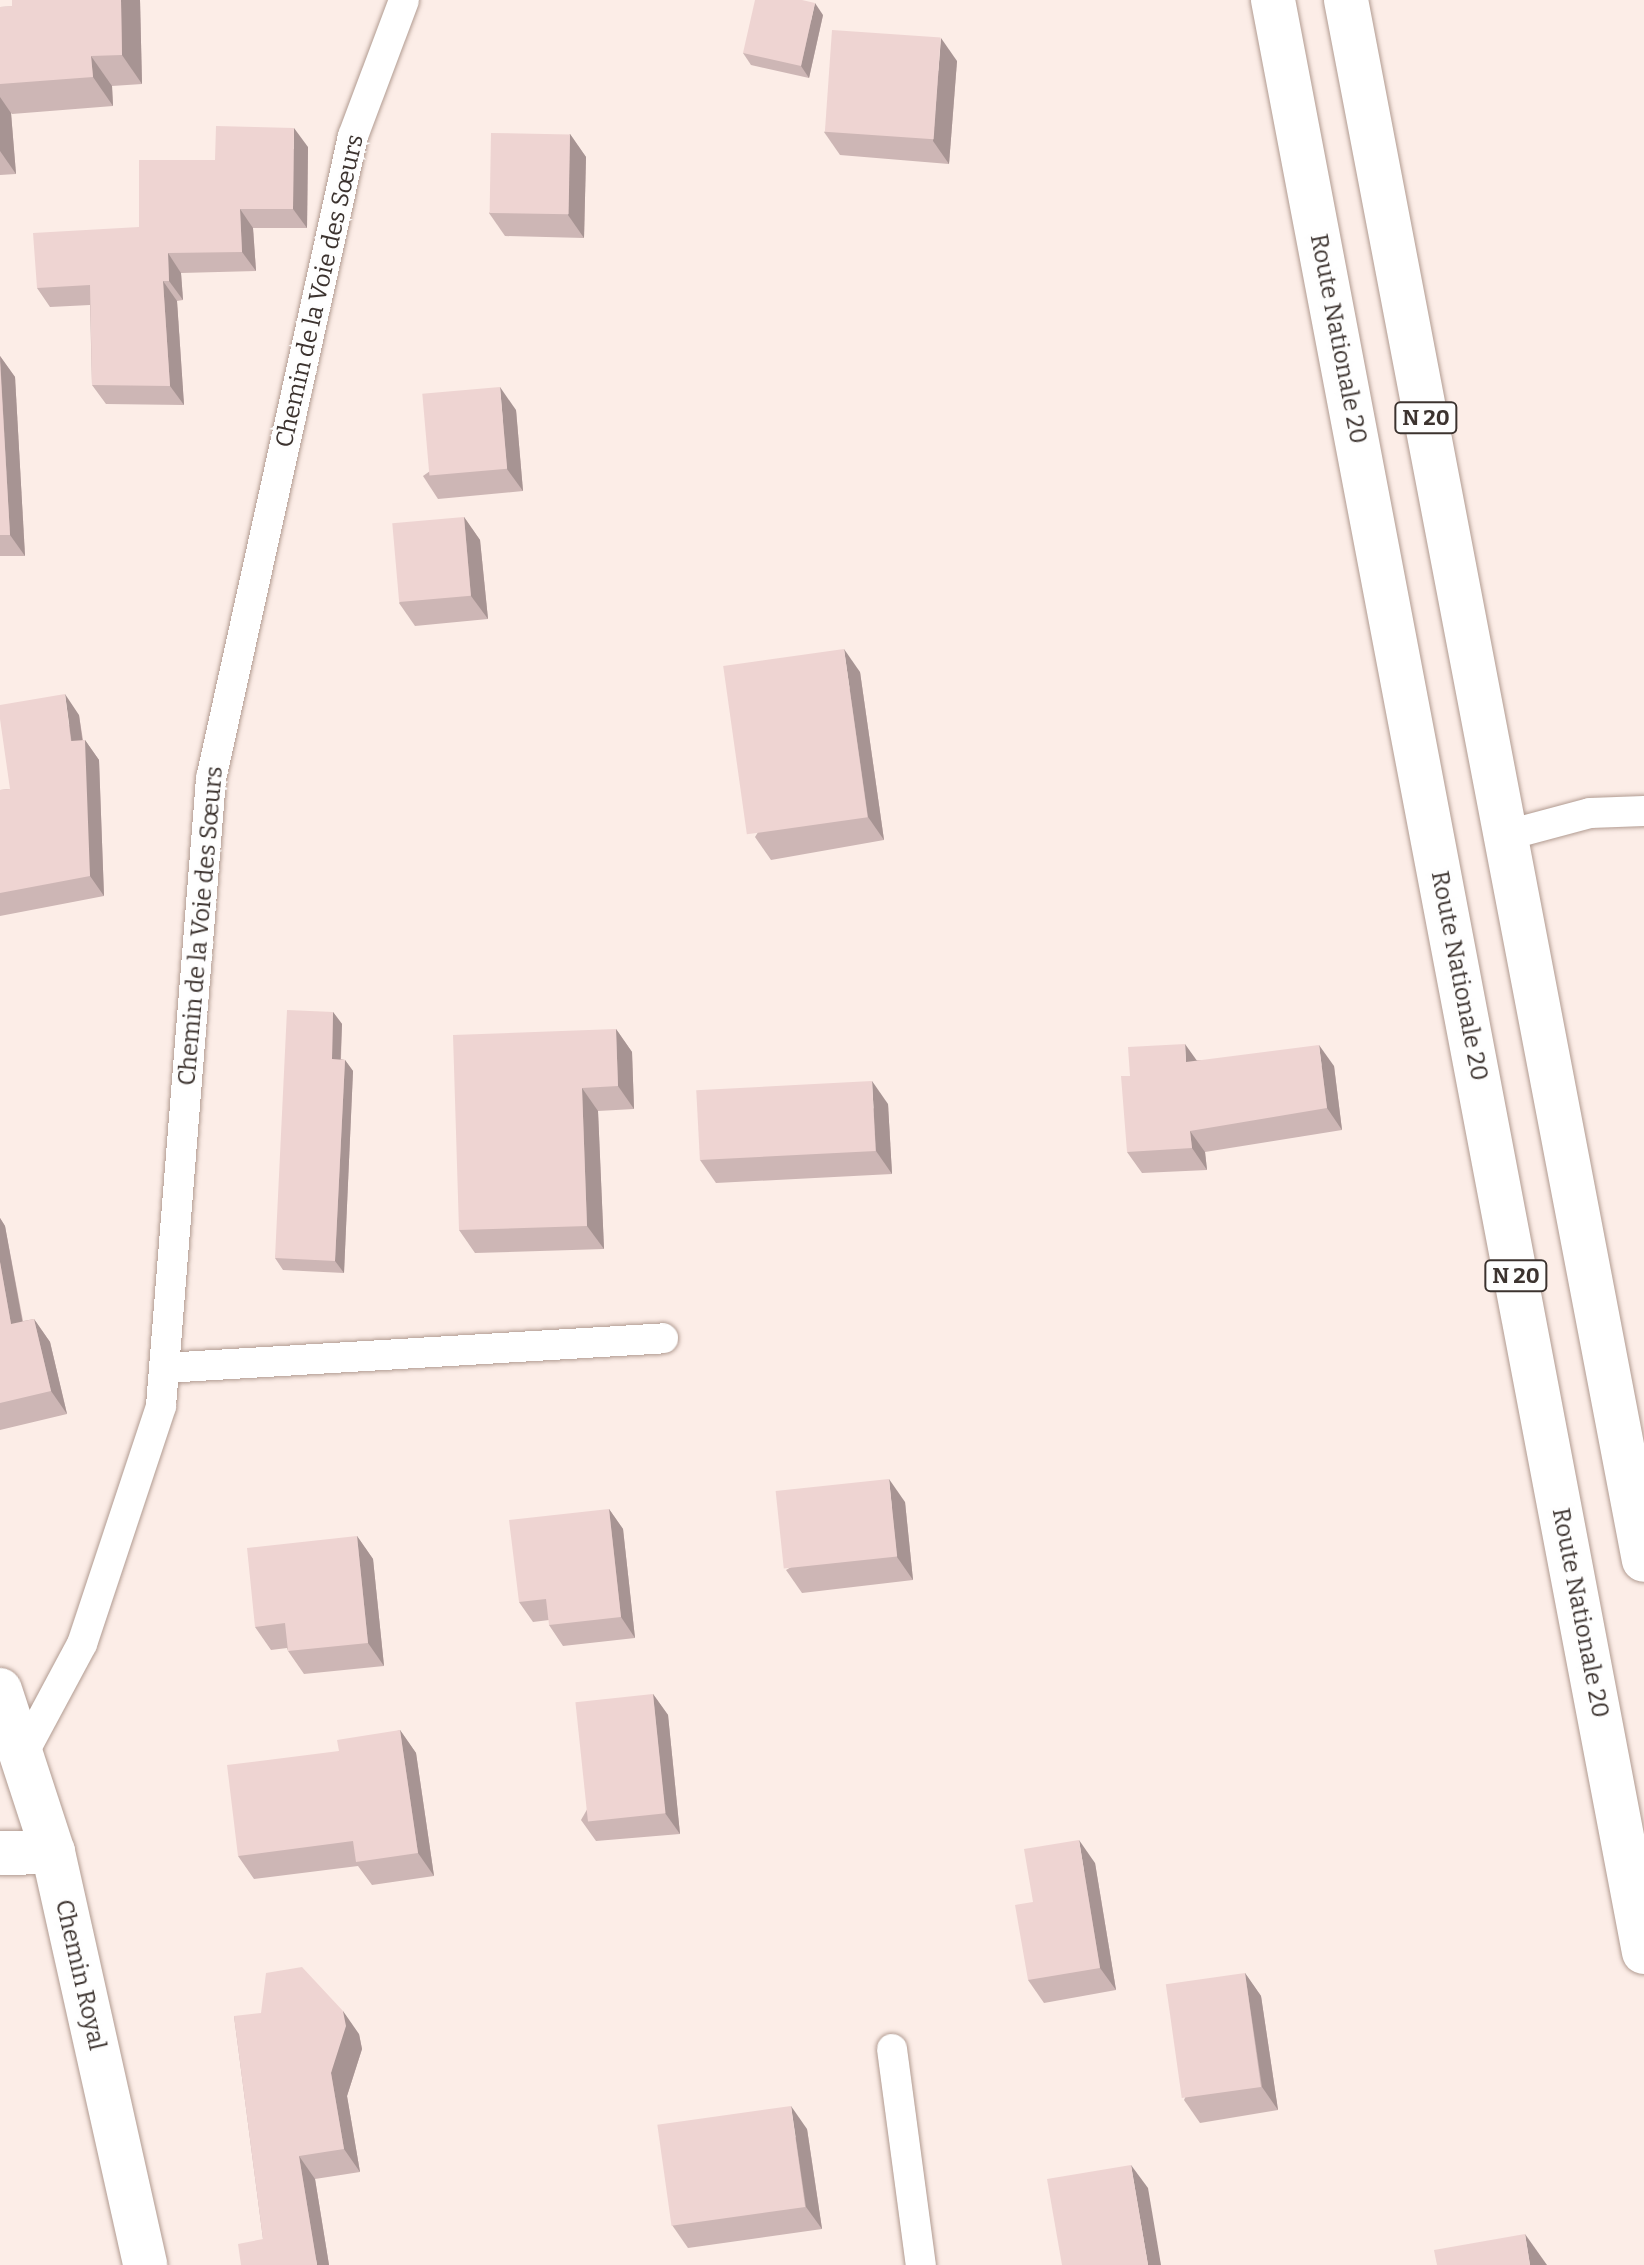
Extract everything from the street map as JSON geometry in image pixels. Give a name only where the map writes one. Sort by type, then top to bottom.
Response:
[{"type":"main road","name":"Route Nationale 20","points":[[1273,0],[1644,1952]]},
{"type":"main road","name":"N 20","points":[[1346,0],[1644,1560]]},
{"type":"main road","name":"Chemin Royal","points":[[0,1690],[24,1752],[53,1852],[145,2265]]},
{"type":"main road","points":[[0,1853],[53,1852]]},
{"type":"lane","name":"Chemin de la Voie des Sœurs","points":[[24,1752],[82,1644],[161,1406],[211,779],[353,136],[404,0]]},
{"type":"lane","points":[[1504,836],[1590,813],[1644,811]]},
{"type":"lane","points":[[164,1368],[663,1338]]},
{"type":"lane","points":[[892,2049],[921,2265]]},
{"type":"building","points":[[12,0],[121,0],[122,55],[91,56],[93,77],[0,84],[0,7],[12,6]]},
{"type":"building","points":[[755,0],[815,3],[801,66],[743,53]]},
{"type":"building","points":[[832,30],[941,38],[934,139],[825,132]]},
{"type":"building","points":[[216,126],[294,128],[293,209],[240,209],[242,252],[168,253],[169,281],[163,281],[170,386],[92,385],[90,285],[37,288],[33,233],[139,227],[139,160],[215,160]]},
{"type":"building","points":[[491,133],[570,134],[569,214],[490,213]]},
{"type":"building","points":[[0,362],[10,535],[0,535]]},
{"type":"building","points":[[500,387],[507,469],[429,475],[422,394]]},
{"type":"building","points":[[464,517],[471,596],[399,602],[392,523]]},
{"type":"building","points":[[844,649],[868,817],[747,834],[723,666]]},
{"type":"building","points":[[65,694],[71,741],[85,740],[90,876],[0,893],[0,790],[10,789],[0,705]]},
{"type":"building","points":[[287,1010],[333,1012],[332,1059],[345,1060],[335,1261],[275,1258]]},
{"type":"building","points":[[616,1029],[618,1086],[582,1088],[587,1226],[459,1230],[453,1035]]},
{"type":"building","points":[[1185,1044],[1186,1062],[1319,1045],[1327,1108],[1190,1131],[1192,1148],[1127,1152],[1121,1076],[1130,1076],[1128,1047]]},
{"type":"building","points":[[872,1081],[876,1151],[700,1160],[696,1090]]},
{"type":"building","points":[[0,1262],[11,1324],[34,1319],[51,1391],[0,1403]]},
{"type":"building","points":[[889,1479],[897,1557],[784,1568],[776,1491]]},
{"type":"building","points":[[609,1509],[621,1617],[549,1625],[546,1599],[519,1602],[509,1520]]},
{"type":"building","points":[[357,1536],[368,1643],[288,1651],[285,1623],[255,1627],[247,1548]]},
{"type":"building","points":[[653,1694],[666,1813],[588,1821],[575,1702]]},
{"type":"building","points":[[400,1730],[418,1853],[356,1862],[353,1841],[238,1856],[227,1765],[339,1751],[337,1740]]},
{"type":"building","points":[[1079,1840],[1100,1968],[1028,1980],[1015,1905],[1033,1902],[1024,1849]]},
{"type":"building","points":[[302,1967],[343,2011],[346,2026],[331,2073],[344,2149],[299,2156],[317,2265],[241,2265],[238,2244],[263,2239],[234,2016],[261,2013],[266,1973]]},
{"type":"building","points":[[1245,1973],[1261,2087],[1182,2098],[1166,1984]]},
{"type":"building","points":[[791,2106],[805,2207],[672,2226],[657,2125]]},
{"type":"building","points":[[1131,2165],[1148,2265],[1062,2265],[1047,2179]]},
{"type":"building","points":[[1525,2234],[1530,2265],[1437,2265],[1434,2250]]}]
